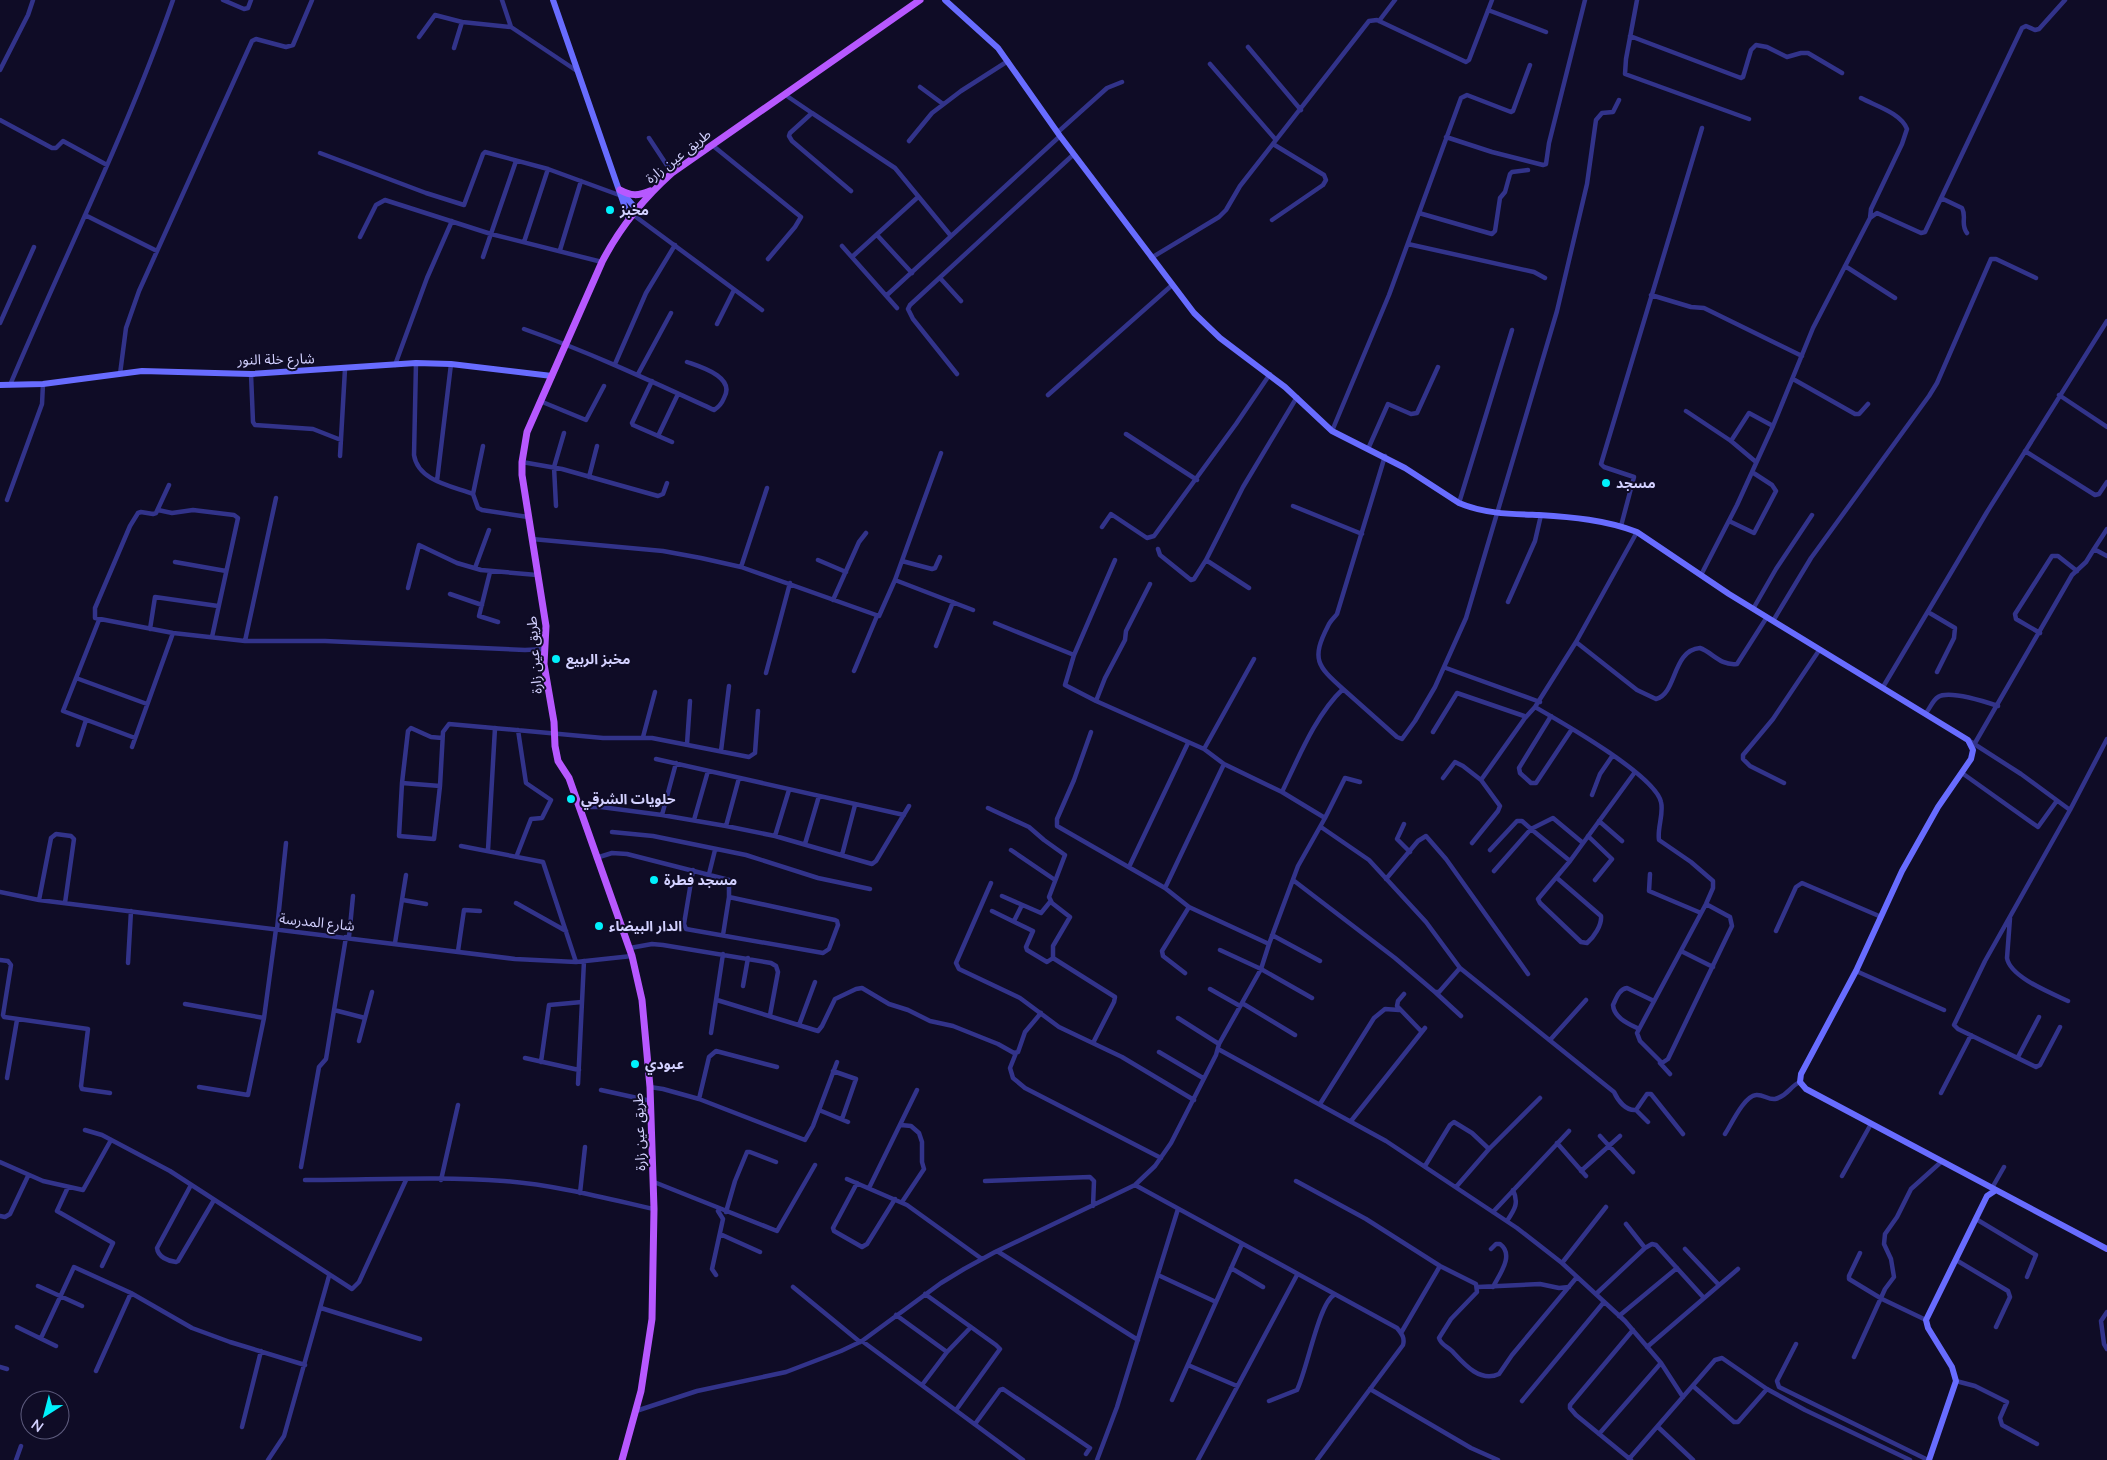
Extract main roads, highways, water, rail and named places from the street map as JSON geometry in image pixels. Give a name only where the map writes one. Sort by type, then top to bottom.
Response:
[{"type":"main road","points":[[552,0],[619,191],[632,214]]},
{"type":"main road","name":"طريق عين زارة","points":[[622,1460],[636,1410],[646,1363],[652,1319],[654,1182],[651,1101],[642,1000],[630,948],[596,858],[568,774],[558,761],[544,664],[546,626],[528,517],[522,462],[527,432],[602,262],[616,235],[655,188],[672,173],[920,0]]},
{"type":"main road","points":[[945,0],[990,40],[1008,61],[1059,134],[1171,286],[1208,327],[1270,374],[1332,431],[1385,456],[1459,503],[1472,509],[1498,513],[1589,520],[1621,526],[1637,532],[1753,609],[1968,740],[1973,750],[1972,755],[1933,815],[1880,916],[1856,971],[1801,1074],[1800,1082],[1806,1089],[2107,1249]]},
{"type":"main road","points":[[619,191],[637,196],[655,188]]},
{"type":"main road","points":[[619,191],[632,214]]},
{"type":"main road","name":"شارع خلة النور","points":[[0,385],[42,384],[170,370],[251,374],[416,363],[451,364],[552,376]]},
{"type":"main road","points":[[1982,1183],[1987,1196]]},
{"type":"main road","points":[[1929,1460],[1956,1381],[1952,1367],[1928,1328],[1926,1320],[1987,1196],[1994,1189]]},
{"type":"place","name":"مخبز","points":[[610,210]]},
{"type":"place","name":"مسجد","points":[[1606,483]]},
{"type":"place","name":"مخبز الربيع","points":[[556,659]]},
{"type":"place","name":"حلويات الشرقي","points":[[571,799]]},
{"type":"place","name":"مسجد فطرة","points":[[654,880]]},
{"type":"place","name":"الدار البيضاء","points":[[599,926]]},
{"type":"place","name":"عبودي","points":[[635,1064]]}]
